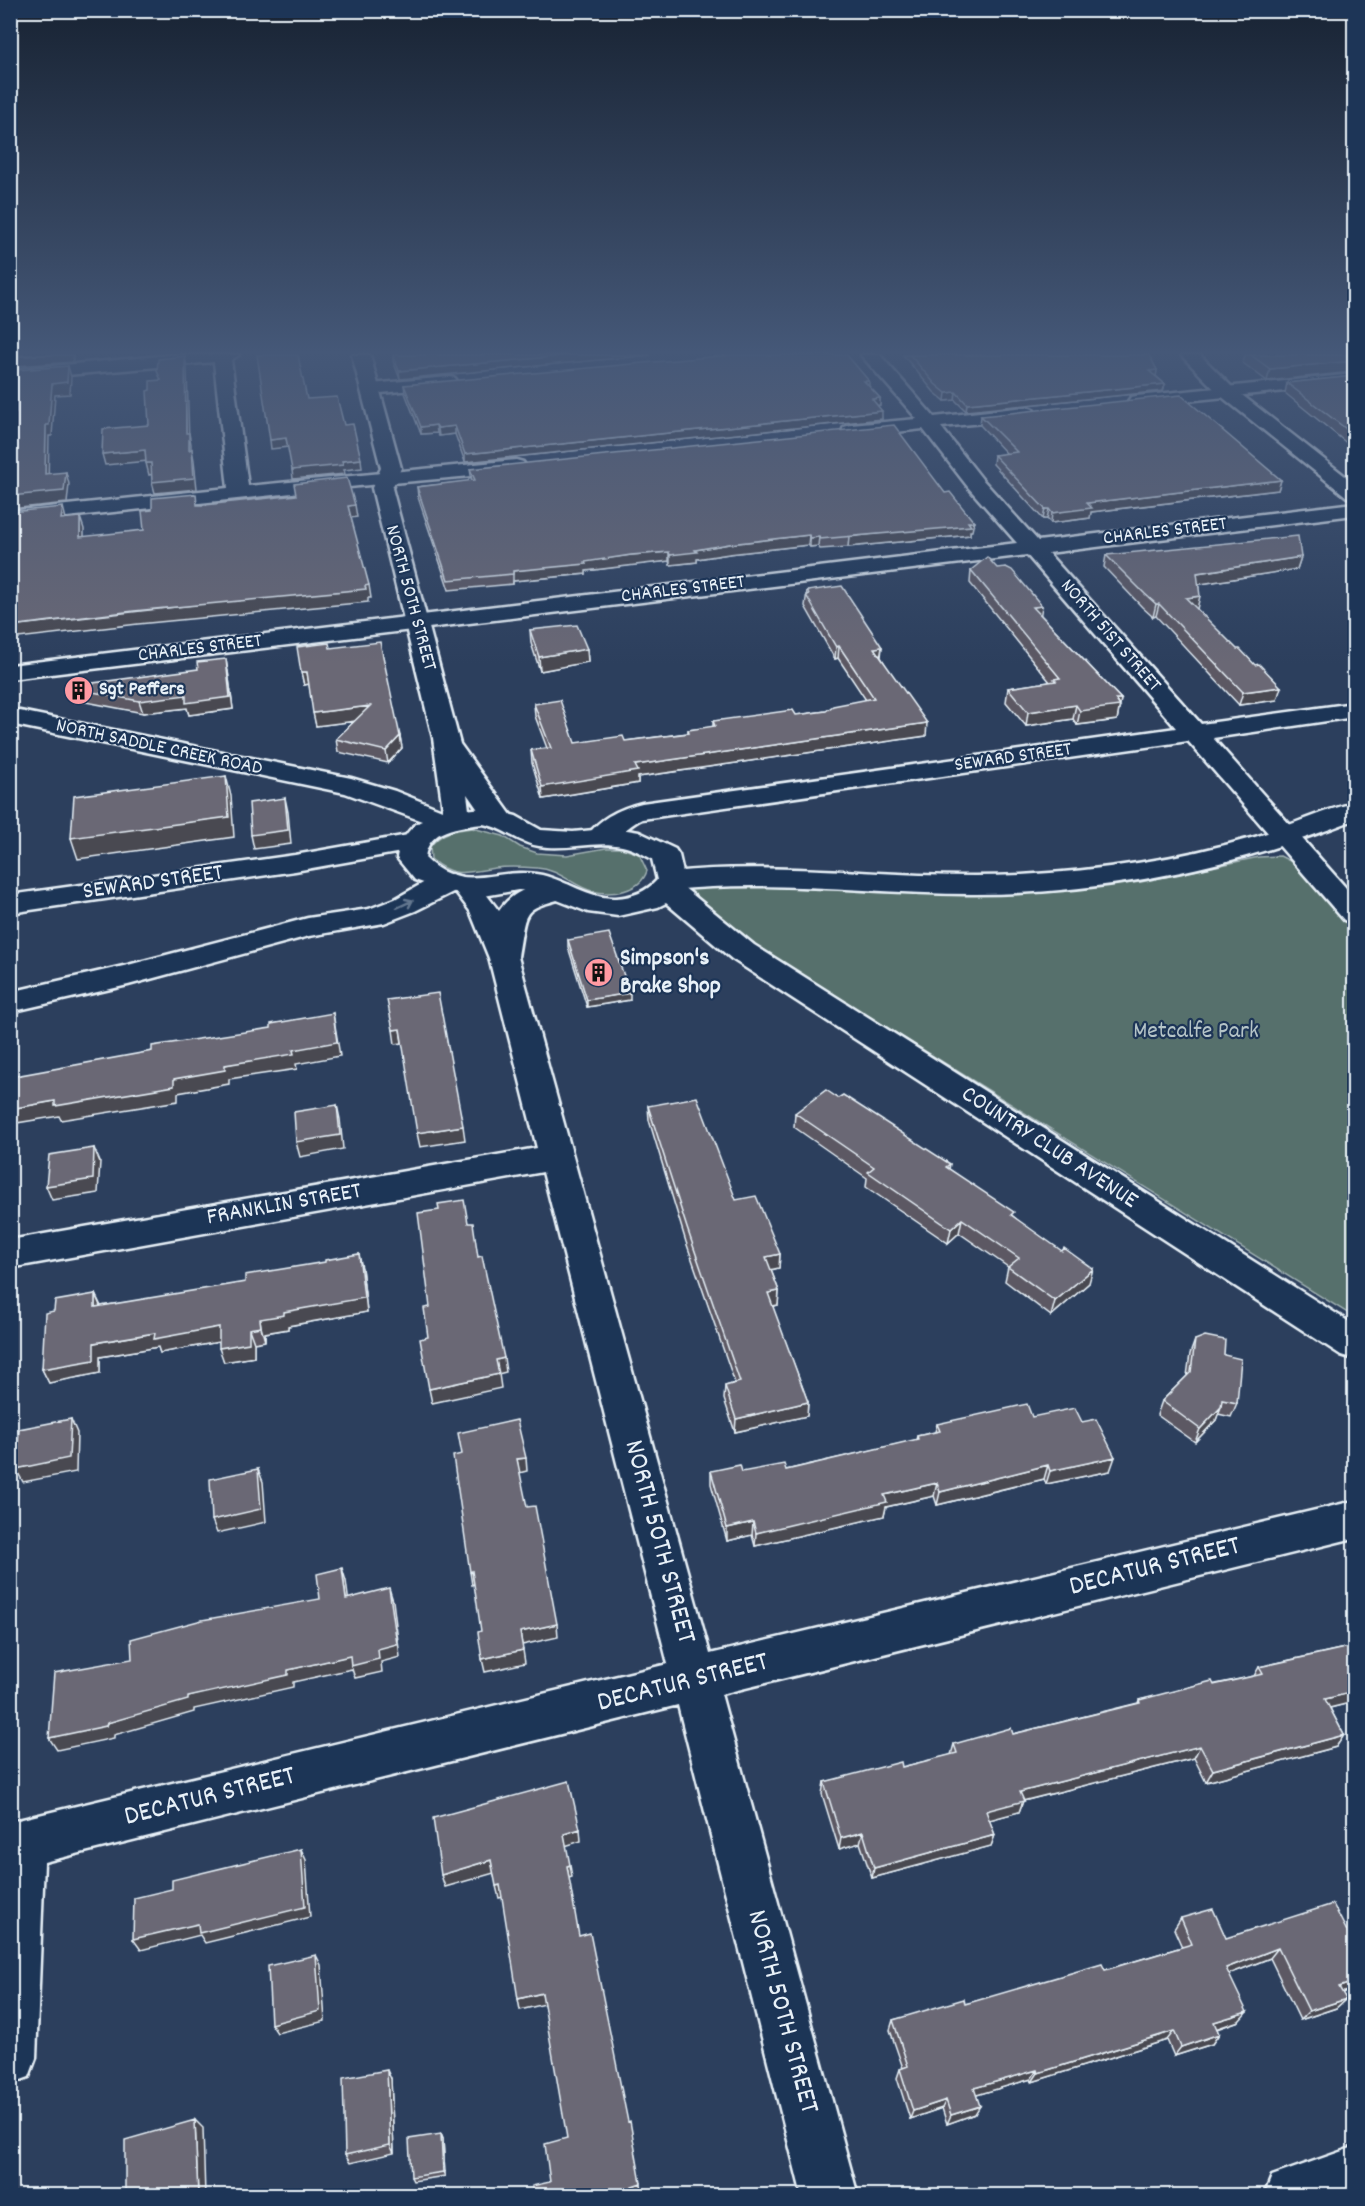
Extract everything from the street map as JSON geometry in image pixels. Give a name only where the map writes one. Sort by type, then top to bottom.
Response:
[{"type":"street","points":[[235,458],[239,493]]},
{"type":"street","name":"NORTH 50TH STREET","points":[[388,458],[391,468],[382,488],[446,738],[456,810],[449,820]]},
{"type":"street","name":"NORTH 51ST STREET","points":[[955,458],[1354,914]]},
{"type":"street","points":[[1310,458],[1354,493]]},
{"type":"street","points":[[10,517],[532,464]]},
{"type":"street","name":"CHARLES STREET","points":[[10,672],[1354,509]]},
{"type":"street","name":"SEWARD STREET","points":[[602,835],[630,814],[1354,710]]},
{"type":"street","name":"NORTH SADDLE CREEK ROAD","points":[[10,716],[351,786],[449,820]]},
{"type":"street","name":"NORTH 50TH STREET","points":[[446,738],[478,791],[500,819]]},
{"type":"street","name":"NORTH SADDLE CREEK ROAD","points":[[308,779],[374,807],[407,825],[417,854]]},
{"type":"street","name":"SEWARD STREET","points":[[664,867],[646,833],[647,823],[672,808]]},
{"type":"street","points":[[308,927],[379,896],[417,854],[424,830],[449,820],[483,816],[500,819],[526,834],[544,839],[572,840],[602,835],[624,836],[664,867],[713,877],[819,877],[975,885],[1051,882],[1167,866],[1257,846],[1354,811]]},
{"type":"street","points":[[417,854],[458,885]]},
{"type":"street","name":"SEWARD STREET","points":[[10,904],[295,863],[389,861],[417,854]]},
{"type":"street","points":[[618,907],[648,901],[659,895],[664,867]]},
{"type":"street","name":"COUNTRY CLUB AVENUE","points":[[664,867],[690,910],[743,952],[1354,1344]]},
{"type":"street","name":"COUNTRY CLUB AVENUE","points":[[458,885],[478,888],[518,881],[539,883],[598,906],[646,911],[743,952]]},
{"type":"street","name":"NORTH 50TH STREET","points":[[458,885],[478,898],[484,906],[504,958],[830,2196]]},
{"type":"street","points":[[10,1002],[128,975],[308,927],[374,917],[405,905],[435,888],[458,885]]},
{"type":"street","name":"NORTH 50TH STREET","points":[[504,958],[506,924],[515,908],[534,896],[559,891]]},
{"type":"street","name":"FRANKLIN STREET","points":[[10,1254],[557,1157]]},
{"type":"street","name":"DECATUR STREET","points":[[16,1845],[1354,1519]]},
{"type":"street","points":[[10,2058],[16,1845]]},
{"type":"street","points":[[1292,2196],[1354,2175]]},
{"type":"green space","points":[[472,828],[503,836],[520,847],[537,853],[567,855],[606,848],[621,848],[639,854],[647,871],[638,884],[632,888],[608,893],[585,889],[545,869],[506,867],[454,872],[431,859],[430,847],[439,838],[454,831]]},
{"type":"green space","name":"Metcalfe Park","points":[[1280,856],[1298,865],[1354,930],[1354,1317],[701,912],[683,886],[694,884],[905,893],[1036,893],[1141,882],[1259,857]]},
{"type":"building","points":[[10,458],[45,458],[45,474],[66,472],[64,491],[10,496]]},
{"type":"building","points":[[146,458],[193,458],[194,478],[152,482],[151,463],[146,463]]},
{"type":"building","points":[[290,458],[361,459],[342,461],[343,465],[292,470]]},
{"type":"building","points":[[577,458],[919,458],[945,493],[950,492],[974,522],[968,522],[971,526],[820,539],[819,537],[810,538],[809,535],[729,544],[695,550],[697,552],[631,555],[585,562],[586,564],[513,571],[513,574],[448,580],[417,487],[475,480],[470,469]]},
{"type":"building","points":[[997,458],[1255,458],[1281,480],[1087,503],[1092,508],[1052,513],[1049,509],[1045,509]]},
{"type":"building","points":[[347,478],[355,505],[348,506],[369,585],[365,586],[366,589],[134,611],[10,626],[10,512],[63,507],[61,519],[80,517],[80,537],[144,530],[142,511],[152,510],[152,498],[196,494],[197,505],[205,505],[296,495],[294,484]]},
{"type":"building","points":[[1298,536],[1301,557],[1197,573],[1200,596],[1186,598],[1237,649],[1240,649],[1255,665],[1259,664],[1281,687],[1243,692],[1159,604],[1145,594],[1106,555]]},
{"type":"building","points":[[987,557],[997,568],[1006,567],[1012,570],[1042,606],[1033,607],[1121,699],[1115,699],[1120,706],[1080,711],[1076,705],[1028,712],[1008,688],[1056,681],[1054,679],[1060,678],[971,570]]},
{"type":"building","points":[[842,586],[882,647],[874,648],[927,723],[635,765],[638,771],[542,787],[531,750],[551,748],[534,704],[560,700],[575,743],[623,736],[625,741],[689,733],[688,730],[715,726],[713,721],[793,710],[796,715],[826,711],[833,706],[874,698],[839,646],[836,647],[806,595],[809,594],[807,591]]},
{"type":"building","points":[[577,625],[587,649],[539,657],[530,630]]},
{"type":"building","points":[[380,642],[400,736],[386,751],[336,739],[370,706],[313,713],[307,672],[301,672],[297,647],[329,643],[330,648]]},
{"type":"building","points":[[226,659],[230,697],[186,703],[186,695],[139,701],[77,689],[78,685],[198,669],[197,662]]},
{"type":"building","points":[[226,776],[229,817],[71,838],[74,796]]},
{"type":"building","points":[[285,798],[288,830],[251,835],[249,803]]},
{"type":"building","name":"Simpson's Brake Shop","points":[[609,933],[630,993],[587,1000],[568,940]]},
{"type":"building","points":[[438,993],[463,1126],[417,1133],[400,1029],[393,1030],[387,1000]]},
{"type":"building","points":[[333,1013],[337,1042],[293,1050],[294,1054],[225,1065],[225,1070],[174,1079],[174,1086],[55,1106],[55,1101],[10,1109],[10,1077],[152,1051],[152,1046],[271,1028],[271,1024]]},
{"type":"building","points":[[826,1090],[838,1098],[843,1095],[950,1164],[946,1167],[1014,1212],[1011,1215],[1062,1251],[1064,1248],[1093,1269],[1055,1301],[1008,1267],[1019,1258],[962,1219],[951,1229],[868,1172],[874,1167],[795,1113]]},
{"type":"building","points":[[697,1097],[736,1200],[756,1196],[780,1254],[766,1257],[779,1291],[768,1293],[808,1402],[736,1419],[725,1386],[740,1382],[648,1106]]},
{"type":"building","points":[[337,1105],[340,1135],[296,1142],[294,1112]]},
{"type":"building","points":[[94,1148],[93,1179],[46,1186],[49,1155]]},
{"type":"building","points":[[464,1200],[468,1223],[473,1223],[478,1257],[482,1256],[504,1358],[496,1360],[499,1374],[429,1389],[420,1339],[428,1337],[424,1308],[430,1307],[418,1213],[439,1210],[438,1204]]},
{"type":"building","points":[[359,1254],[364,1298],[284,1312],[284,1315],[260,1319],[261,1327],[249,1329],[249,1343],[219,1348],[219,1327],[154,1339],[155,1333],[94,1343],[94,1360],[42,1369],[45,1313],[54,1311],[55,1301],[95,1294],[95,1307],[245,1282],[245,1275]]},
{"type":"building","points":[[1205,1336],[1225,1340],[1224,1355],[1241,1359],[1237,1403],[1222,1400],[1221,1407],[1200,1429],[1162,1401],[1191,1372],[1195,1340]]},
{"type":"building","points":[[1027,1404],[1032,1417],[1075,1408],[1082,1422],[1096,1419],[1115,1457],[1050,1471],[1048,1465],[940,1492],[937,1483],[884,1495],[887,1502],[756,1533],[753,1522],[727,1528],[711,1471],[740,1465],[742,1472],[784,1464],[786,1470],[918,1439],[917,1436],[940,1431],[937,1424]]},
{"type":"building","points":[[71,1419],[69,1458],[16,1469],[19,1429]]},
{"type":"building","points":[[517,1420],[526,1458],[517,1459],[527,1507],[535,1506],[557,1624],[520,1632],[523,1650],[482,1659],[478,1632],[481,1631],[453,1456],[462,1454],[458,1433]]},
{"type":"building","points":[[258,1469],[261,1509],[212,1520],[210,1479]]},
{"type":"building","points":[[342,1568],[346,1599],[389,1588],[397,1644],[378,1649],[379,1659],[351,1666],[350,1656],[288,1670],[288,1675],[188,1697],[188,1700],[107,1723],[106,1726],[49,1738],[54,1673],[132,1659],[131,1639],[202,1620],[320,1599],[317,1574]]},
{"type":"building","points":[[1354,1646],[1354,1692],[1325,1699],[1344,1735],[1213,1770],[1200,1746],[1020,1792],[1024,1801],[986,1811],[995,1835],[874,1868],[863,1832],[841,1838],[824,1782],[901,1762],[902,1767],[957,1753],[954,1744],[1011,1728],[1013,1734],[1140,1703],[1139,1700],[1212,1681],[1214,1685],[1263,1674],[1259,1667]]},
{"type":"building","points":[[569,1781],[580,1829],[564,1834],[570,1865],[567,1866],[579,1936],[590,1933],[628,2122],[630,2121],[641,2183],[632,2186],[634,2196],[533,2196],[532,2186],[550,2182],[545,2144],[567,2138],[542,1993],[518,1999],[500,1885],[496,1886],[491,1860],[441,1875],[433,1818]]},
{"type":"building","points":[[301,1849],[305,1907],[199,1933],[198,1924],[133,1939],[134,1898],[172,1889],[172,1880]]},
{"type":"building","points":[[1333,1904],[1354,1945],[1354,1982],[1339,1987],[1346,1999],[1309,2011],[1278,1948],[1226,1968],[1247,2012],[1214,2022],[1219,2034],[1181,2047],[1174,2031],[1038,2073],[1037,2070],[974,2088],[980,2106],[951,2115],[946,2100],[913,2111],[900,2069],[908,2066],[893,2020],[964,1999],[965,2004],[1102,1964],[1105,1970],[1192,1944],[1181,1918],[1213,1909],[1226,1938]]},
{"type":"building","points":[[316,1955],[320,2011],[271,2024],[268,1966]]},
{"type":"building","points":[[387,2070],[390,2145],[345,2155],[343,2078]]},
{"type":"building","points":[[195,2120],[198,2196],[125,2196],[125,2140]]},
{"type":"building","points":[[441,2134],[443,2172],[411,2177],[409,2139]]},
{"type":"place","name":"Sgt Peffers","points":[[78,690]]},
{"type":"place","name":"Simpson's Brake Shop","points":[[599,973]]}]
